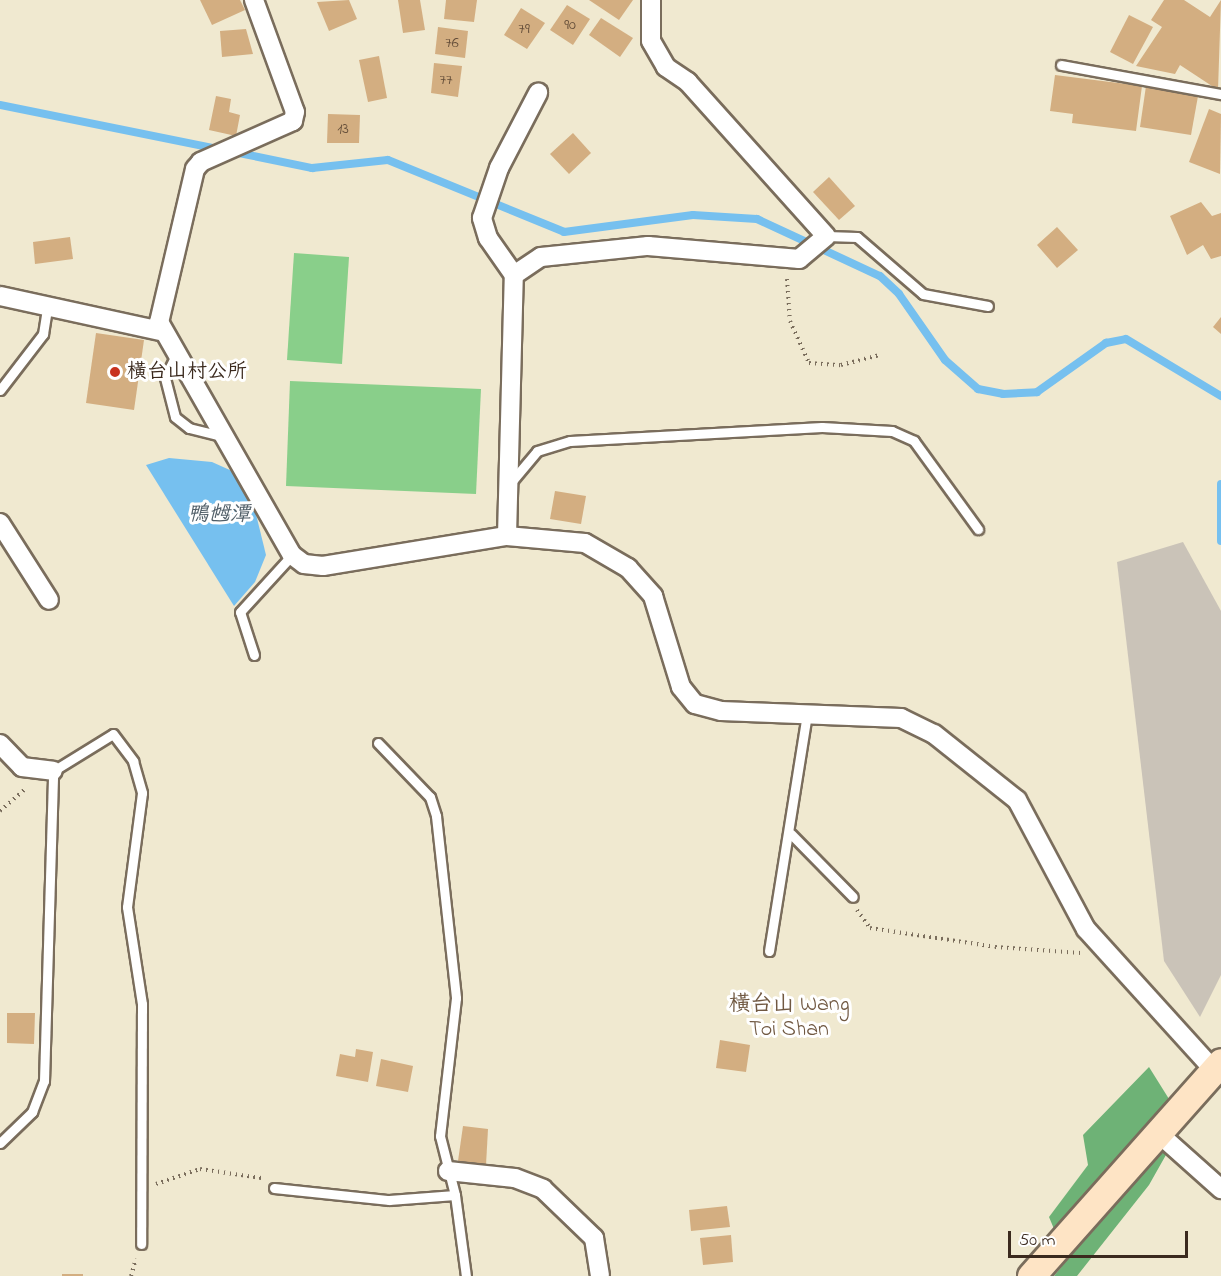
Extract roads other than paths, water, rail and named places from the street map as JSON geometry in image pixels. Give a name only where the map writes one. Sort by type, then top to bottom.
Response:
[{"type":"main road","points":[[1031,1276],[1217,1065]]},
{"type":"street","points":[[254,0],[295,111],[293,121],[201,162],[195,170],[160,308],[160,331],[229,438],[292,555],[304,564],[323,566],[507,536],[585,543],[628,568],[653,596],[681,687],[695,704],[721,711],[901,718],[934,734],[1001,784],[1017,800],[1065,897],[1106,952],[1217,1065]]},
{"type":"street","points":[[514,275],[541,257],[648,246],[785,260],[799,259],[826,236],[687,82],[666,67],[651,41],[651,0]]},
{"type":"street","points":[[507,536],[512,481],[514,275],[488,238],[482,218],[499,168],[538,93]]},
{"type":"street","points":[[0,296],[47,309],[160,331]]},
{"type":"street","points":[[0,523],[49,600]]},
{"type":"street","points":[[0,744],[22,767],[53,771]]},
{"type":"street","points":[[1157,1132],[1221,1189]]},
{"type":"street","points":[[448,1171],[515,1178],[543,1189],[594,1238],[600,1276]]},
{"type":"lane","points":[[1061,64],[1221,94]]},
{"type":"lane","points":[[826,236],[857,237],[923,294],[988,306]]},
{"type":"lane","points":[[0,390],[43,334],[47,309]]},
{"type":"lane","points":[[176,355],[165,378],[176,417],[189,428],[229,438]]},
{"type":"lane","points":[[512,481],[537,451],[570,441],[822,427],[892,431],[914,441],[978,529]]},
{"type":"lane","points":[[254,655],[240,612],[292,555]]},
{"type":"lane","points":[[769,951],[792,834],[807,715]]},
{"type":"lane","points":[[0,1143],[32,1112],[44,1081],[53,771],[113,734],[133,761],[142,792],[128,907],[142,1004],[141,1245]]},
{"type":"lane","points":[[378,743],[430,797],[436,816],[456,959],[454,1026],[440,1129],[455,1195],[466,1276]]},
{"type":"lane","points":[[792,834],[853,897]]},
{"type":"lane","points":[[274,1188],[388,1200],[455,1195]]},
{"type":"water","name":"鴨乸潭","points":[[169,458],[212,462],[232,471],[253,502],[266,555],[255,582],[234,606],[146,465]]},
{"type":"waterway","points":[[0,105],[219,149]]},
{"type":"waterway","points":[[234,152],[312,168],[388,160],[564,232],[693,215],[757,219],[880,276],[899,294],[945,360],[978,389],[1003,394],[1037,392],[1106,343],[1126,339],[1221,396]]},
{"type":"waterway","points":[[1221,484],[1221,541]]},
{"type":"place","name":"橫台山村公所","points":[[115,372]]},
{"type":"district","name":"橫台山 Wang Toi Shan","points":[[789,1018]]}]
